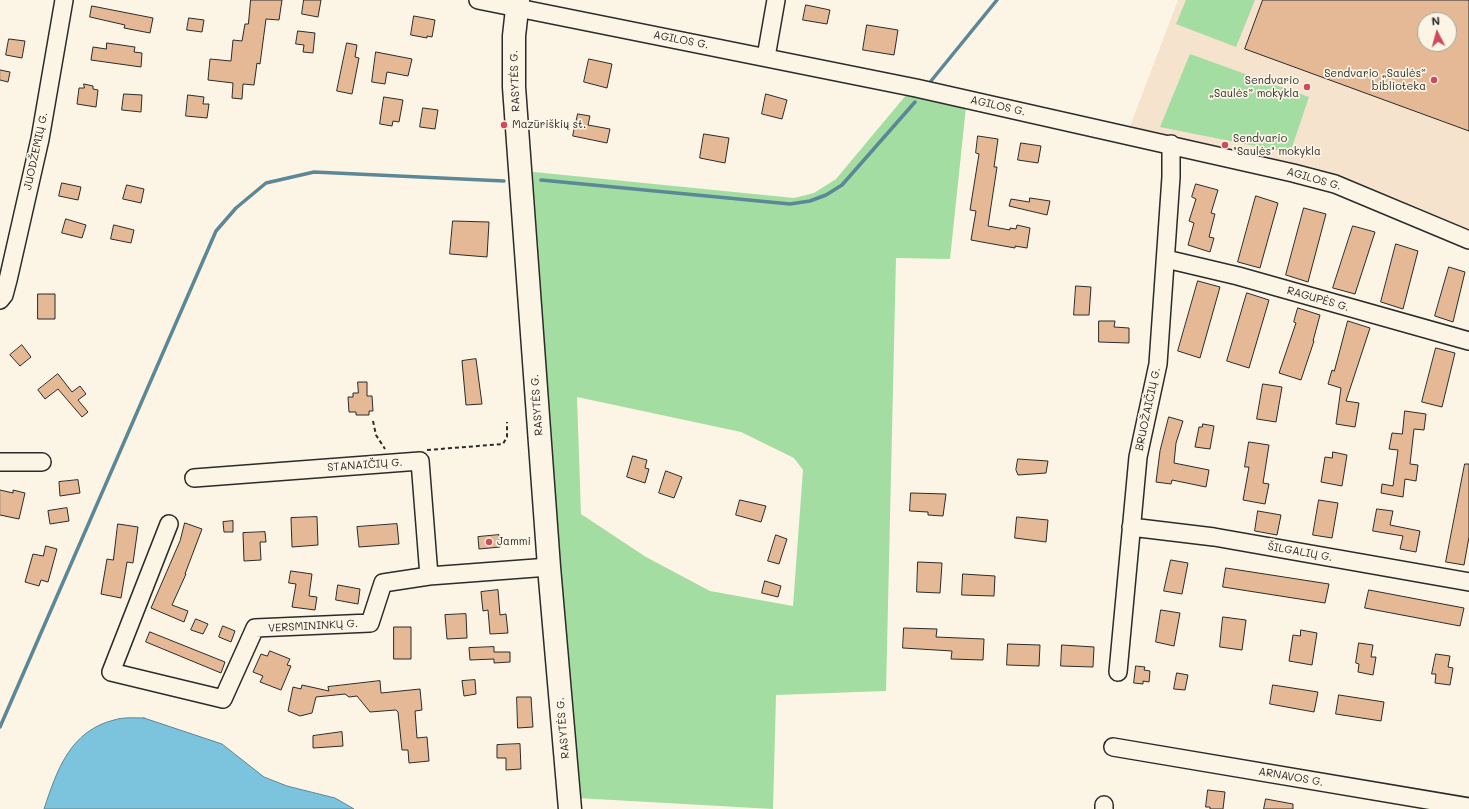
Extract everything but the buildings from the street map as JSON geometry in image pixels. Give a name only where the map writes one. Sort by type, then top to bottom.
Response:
[{"type":"main road","name":"RASYTĖS G.","points":[[518,3],[514,36],[514,82],[549,567],[570,809]]},
{"type":"street","name":"JUODŽEMIŲ G.","points":[[0,300],[4,295],[8,280],[40,139],[64,0]]},
{"type":"street","name":"AGILOS G.","points":[[478,0],[518,3],[766,58],[916,88],[1171,144],[1334,184],[1469,240]]},
{"type":"street","points":[[766,58],[776,0]]},
{"type":"street","name":"BRUOŽAIČIŲ G.","points":[[1118,672],[1141,436],[1158,364],[1171,177],[1171,144]]},
{"type":"street","name":"RAGUPĖS G.","points":[[1166,259],[1238,276],[1469,340]]},
{"type":"street","name":"STANAIČIŲ G.","points":[[194,478],[420,460],[429,576]]},
{"type":"street","points":[[0,462],[42,462]]},
{"type":"street","name":"VERSMININKŲ G.","points":[[169,524],[111,672],[223,699],[255,628],[370,623],[383,583],[429,576],[549,567]]},
{"type":"street","name":"ŠILGALIŲ G.","points":[[1131,527],[1222,539],[1469,582]]},
{"type":"street","name":"ARNAVOS G.","points":[[1113,747],[1469,808]]},
{"type":"path","points":[[373,421],[376,435],[384,448],[392,449]]},
{"type":"path","points":[[424,450],[503,444],[507,437],[507,422]]},
{"type":"shaded area","name":"Sendvario „Saulės“ mokykla","points":[[1178,0],[1469,0],[1469,233],[1129,129]]},
{"type":"green space","points":[[1186,0],[1255,0],[1236,47],[1176,24]]},
{"type":"green space","points":[[1190,54],[1309,97],[1290,153],[1160,127]]},
{"type":"green space","points":[[907,94],[966,107],[950,259],[896,258],[886,691],[776,695],[773,809],[577,798],[524,171],[794,198],[814,193],[836,179]],"holes":[[[577,397],[741,432],[794,458],[803,470],[793,606],[710,591],[646,557],[581,514]]]},
{"type":"water","points":[[144,718],[222,744],[264,777],[287,786],[335,798],[354,809],[44,809],[54,780],[67,754],[86,733],[99,725],[117,719]]},
{"type":"waterway","points":[[931,81],[997,0]]},
{"type":"waterway","points":[[541,180],[790,204],[810,201],[826,195],[842,185],[915,102]]},
{"type":"waterway","points":[[0,727],[216,231],[236,208],[266,183],[314,172],[504,181]]},
{"type":"place","name":"Sendvario „Saulės“ biblioteka","points":[[1434,80]]},
{"type":"place","name":"Sendvario „Saulės“ mokykla","points":[[1307,87]]},
{"type":"place","name":"Mazūriškių st.","points":[[504,125]]},
{"type":"place","name":"Sendvario \"Saulės\" mokykla","points":[[1225,145]]},
{"type":"place","name":"Jammi","points":[[489,542]]}]
